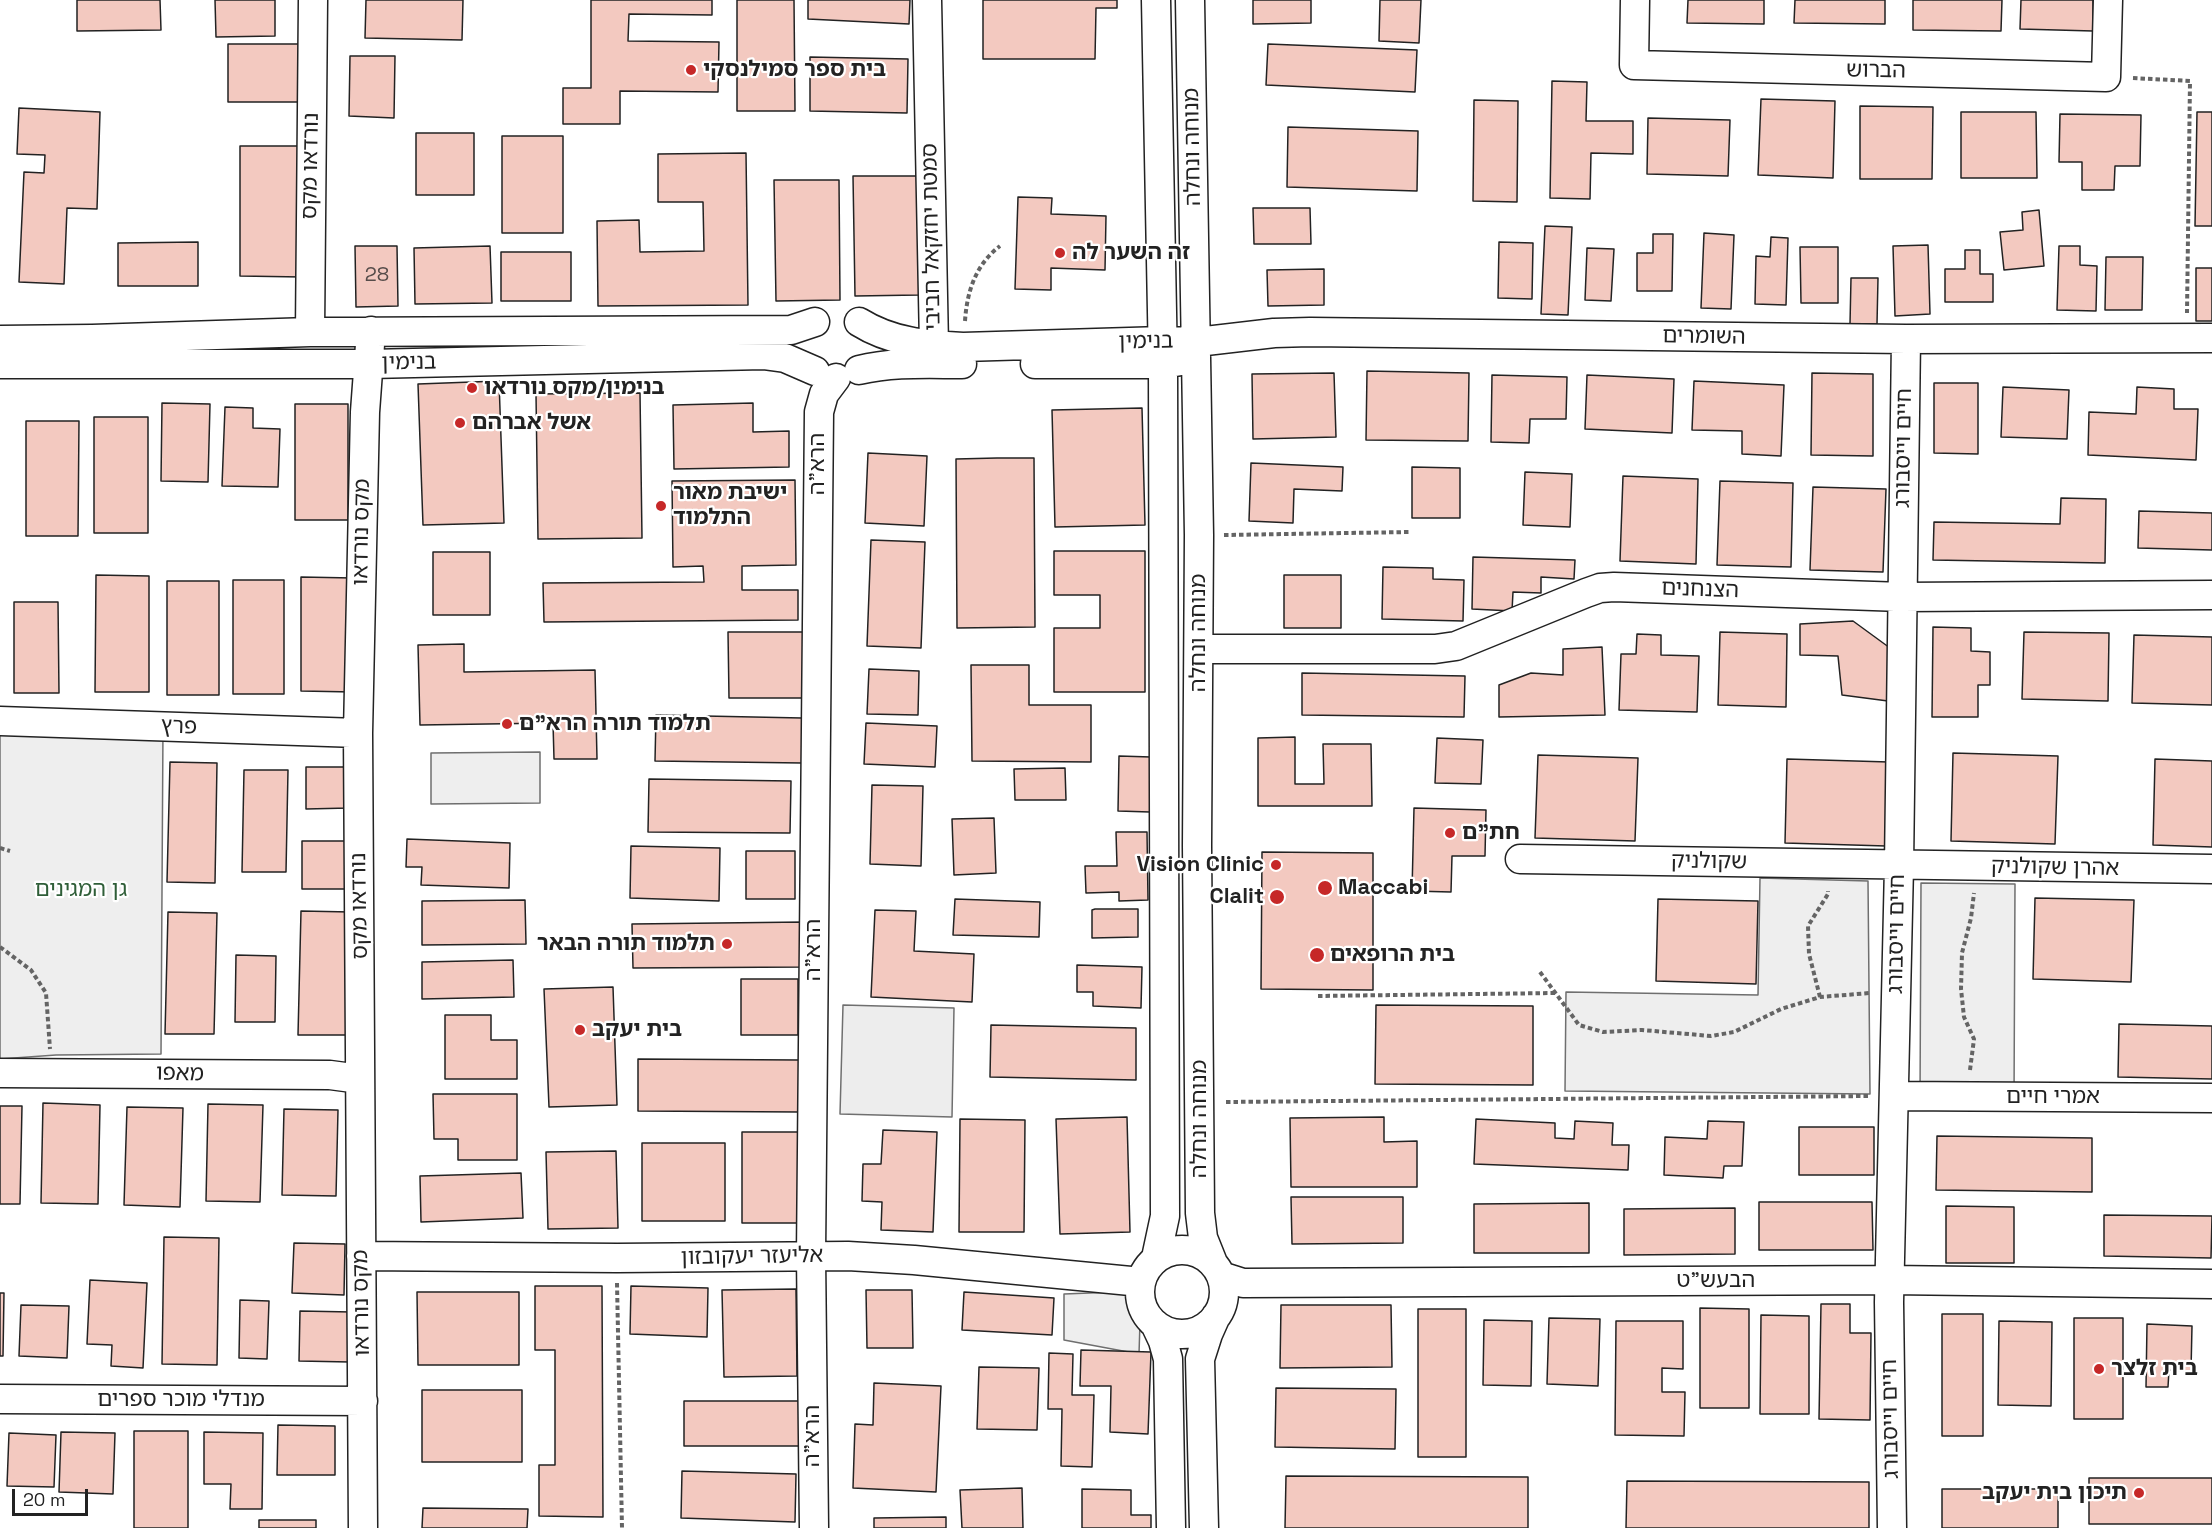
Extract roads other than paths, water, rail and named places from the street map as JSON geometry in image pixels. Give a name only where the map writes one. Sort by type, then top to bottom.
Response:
[{"type":"street","name":"נורדאו מקס","points":[[310,332],[313,0]]},
{"type":"street","name":"סמטת יחזקאל חביבי","points":[[927,0],[934,345]]},
{"type":"street","name":"מנוחה ונחלה","points":[[1156,0],[1163,352],[1165,1216],[1156,1258]]},
{"type":"street","name":"מנוחה ונחלה","points":[[1190,0],[1199,535],[1197,856],[1200,1212],[1203,1238],[1217,1269]]},
{"type":"street","name":"הברוש","points":[[1635,0],[1634,65],[2106,76],[2108,0]]},
{"type":"street","points":[[832,313],[842,314],[859,322],[866,331],[869,341],[869,352],[865,362],[837,373],[808,362],[804,351],[804,341],[808,330],[815,322],[832,313]]},
{"type":"street","name":"בנימין","points":[[0,340],[371,331],[791,330],[815,322]]},
{"type":"street","name":"בנימין","points":[[859,322],[888,337],[934,345],[1163,352]]},
{"type":"street","name":"מקס נורדאו","points":[[358,733],[364,412],[370,364],[371,331]]},
{"type":"street","points":[[274,365],[310,332]]},
{"type":"street","name":"השומרים","points":[[1197,342],[1274,333],[1310,332],[1906,339],[2200,338]]},
{"type":"street","name":"חיים וייסבורג","points":[[1892,1528],[1890,1280],[1899,866],[1906,339]]},
{"type":"street","name":"בנימין","points":[[0,364],[370,364],[753,355],[785,358],[837,373],[878,365],[1163,352],[1197,342]]},
{"type":"street","name":"הרא\"ה","points":[[814,1528],[811,1255],[819,412],[824,394],[837,373]]},
{"type":"street","name":"הצנחנים","points":[[1199,649],[1435,649],[1456,646],[1586,593],[1600,588],[1614,587],[1902,597],[2212,595]]},
{"type":"street","name":"פרץ","points":[[0,721],[358,733]]},
{"type":"street","name":"נורדאו מקס","points":[[358,733],[360,1079]]},
{"type":"street","name":"שקולניק","points":[[1520,859],[1899,866]]},
{"type":"street","name":"אהרן שקולניק","points":[[1899,866],[2212,869]]},
{"type":"street","name":"מאפו","points":[[0,1073],[330,1075],[360,1079]]},
{"type":"street","name":"מקס נורדאו","points":[[360,1079],[363,1528]]},
{"type":"street","name":"אמרי חיים","points":[[1894,1096],[2212,1098]]},
{"type":"street","points":[[1204,1528],[1200,1359],[1208,1334],[1223,1304],[1224,1290],[1217,1269],[1203,1255],[1185,1250],[1167,1252],[1156,1258],[1144,1273],[1141,1282],[1142,1305],[1147,1316],[1155,1324],[1167,1331],[1180,1334],[1194,1332],[1206,1326],[1216,1316]]},
{"type":"street","name":"אליעזר יעקובזון","points":[[361,1257],[617,1258],[811,1255],[914,1260],[1141,1282]]},
{"type":"street","name":"הבעש\"ט","points":[[1217,1269],[1243,1283],[1890,1280],[2212,1284]]},
{"type":"street","points":[[1155,1324],[1168,1359],[1171,1528]]},
{"type":"street","name":"מנדלי מוכר ספרים","points":[[0,1399],[363,1401]]},
{"type":"place","name":"בית ספר סמילנסקי","points":[[691,70]]},
{"type":"place","name":"זה השער לה","points":[[1060,253]]},
{"type":"place","name":"בנימין/מקס נורדאו","points":[[472,388]]},
{"type":"place","name":"אשל אברהם","points":[[460,423]]},
{"type":"place","name":"ישיבת מאור התלמוד","points":[[661,506]]},
{"type":"place","name":"תלמוד תורה הרא\"ם","points":[[507,724]]},
{"type":"place","name":"חת\"ם","points":[[1450,833]]},
{"type":"place","name":"Vision Clinic","points":[[1276,865]]},
{"type":"place","name":"Maccabi","points":[[1325,888]]},
{"type":"place","name":"Clalit","points":[[1277,897]]},
{"type":"place","name":"תלמוד תורה הבאר","points":[[727,944]]},
{"type":"place","name":"בית הרופאים","points":[[1317,955]]},
{"type":"place","name":"בית יעקב","points":[[580,1030]]},
{"type":"place","name":"בית זלצר","points":[[2099,1369]]},
{"type":"place","name":"תיכון בית יעקב","points":[[2139,1493]]},
{"type":"park label","name":"גן המגינים","points":[[81,890]]}]
